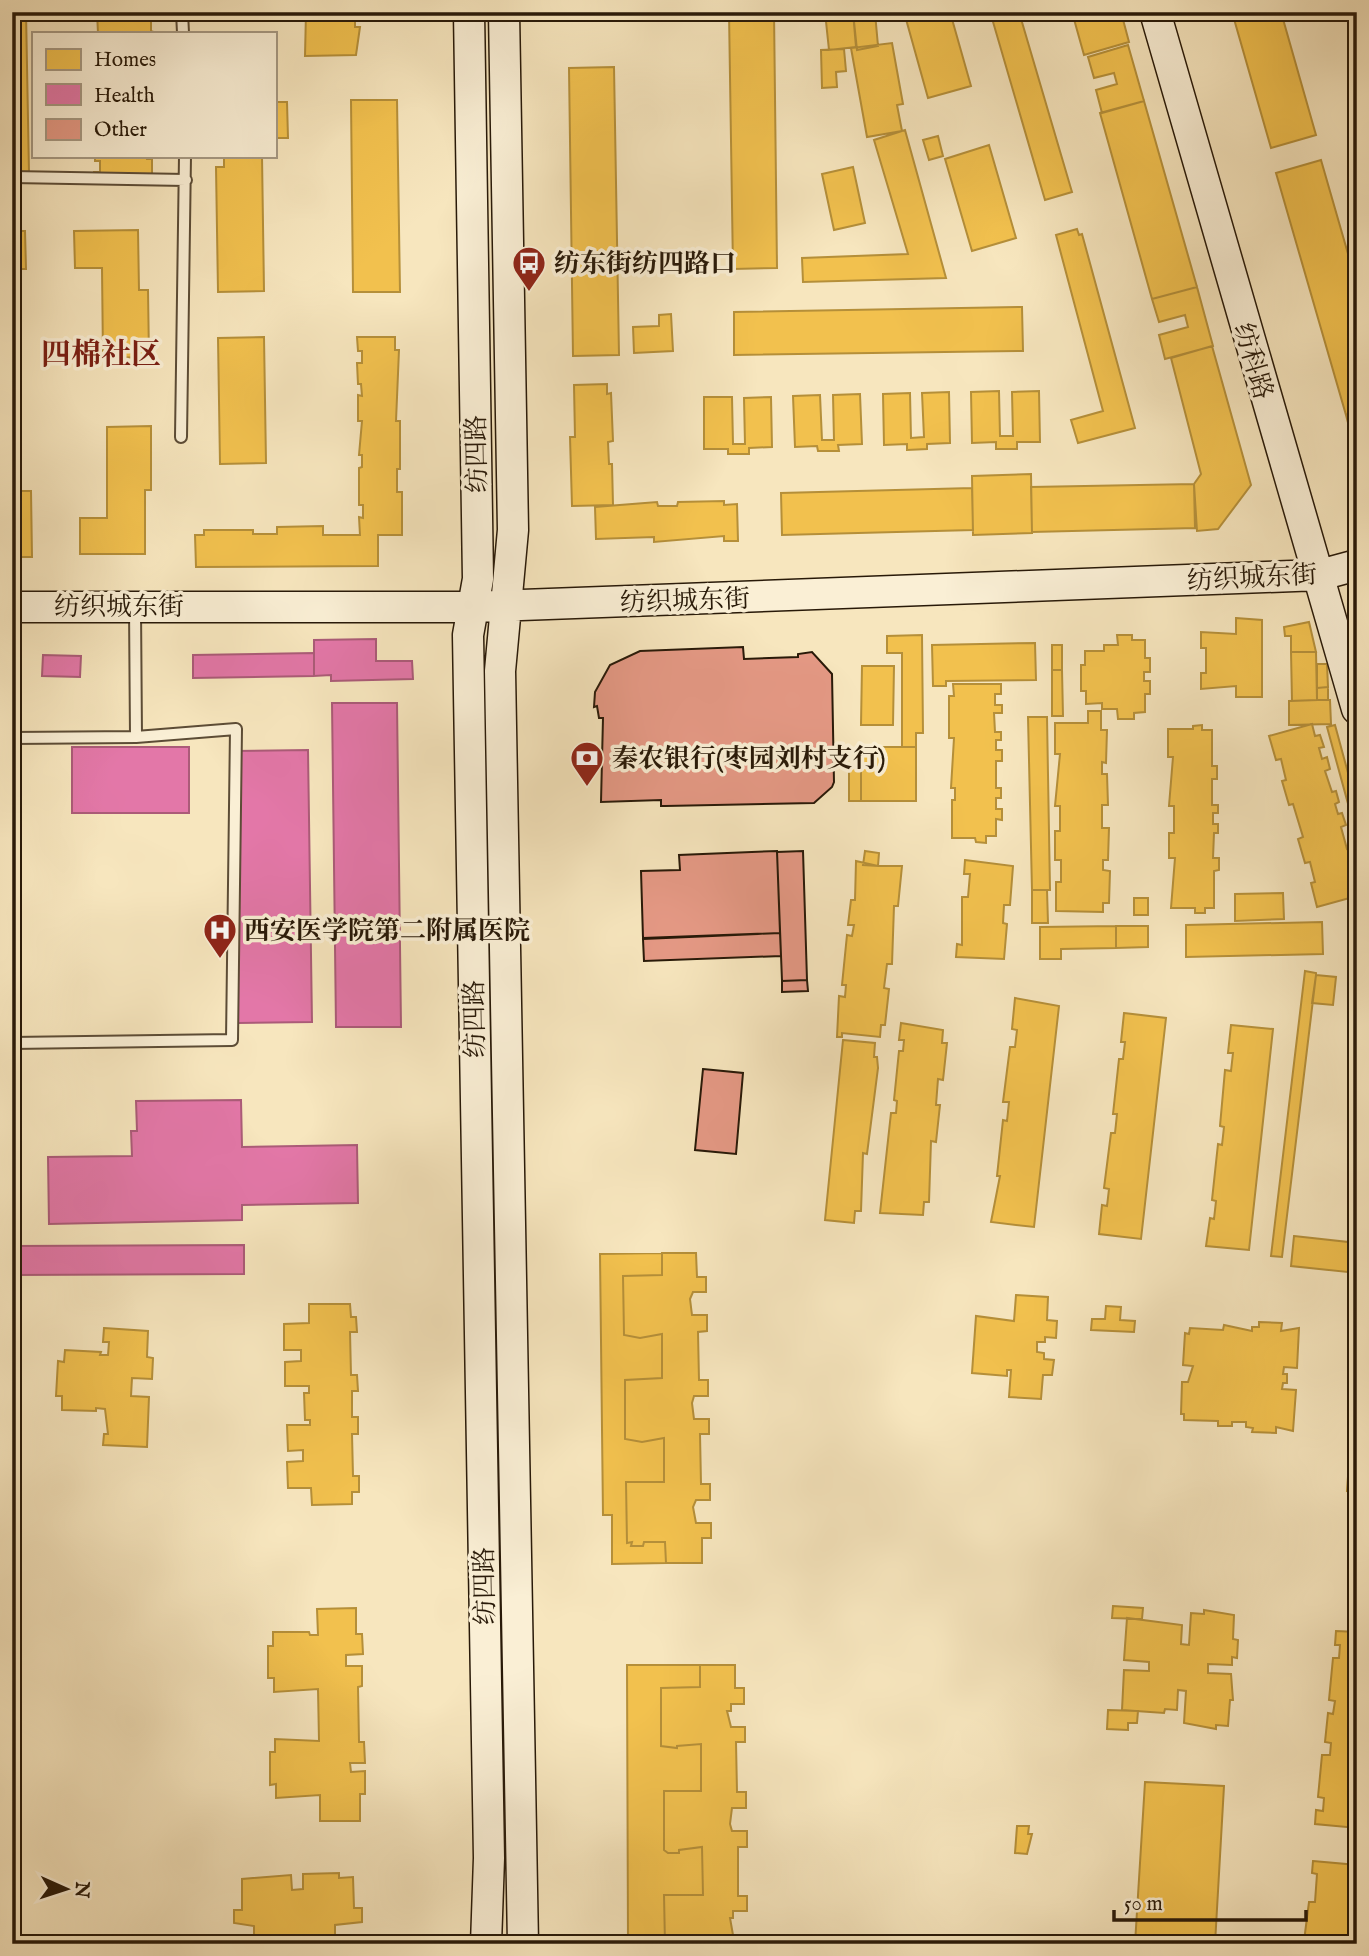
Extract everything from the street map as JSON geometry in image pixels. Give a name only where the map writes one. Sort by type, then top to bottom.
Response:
[{"type":"street","name":"纺四路","points":[[470,12],[478,579],[470,607],[468,663],[489,1858],[485,1944]]},
{"type":"street","name":"纺四路","points":[[505,12],[513,530],[500,671],[523,1944]]},
{"type":"street","name":"纺科路","points":[[1155,12],[1357,709]]},
{"type":"street","name":"纺织城东街","points":[[12,607],[506,606],[1320,576],[1357,565]]},
{"type":"lane","points":[[182,12],[183,32]]},
{"type":"lane","points":[[181,437],[186,158]]},
{"type":"lane","points":[[12,177],[186,180]]},
{"type":"lane","points":[[135,605],[136,737]]},
{"type":"lane","points":[[12,738],[136,737],[236,729],[232,1040],[12,1043]]},
{"type":"building: Homes","points":[[12,12],[26,12],[29,173],[12,173]]},
{"type":"building: Homes","points":[[97,12],[151,12],[151,31],[154,32],[98,32]]},
{"type":"building: Homes","points":[[306,12],[355,12],[355,27],[360,27],[356,55],[305,56]]},
{"type":"building: Homes","points":[[569,12],[634,12],[634,14],[569,15]]},
{"type":"building: Homes","points":[[729,12],[774,12],[777,268],[733,269]]},
{"type":"building: Homes","points":[[825,12],[853,12],[856,47],[829,50]]},
{"type":"building: Homes","points":[[853,12],[875,13],[878,46],[857,50]]},
{"type":"building: Homes","points":[[904,12],[950,12],[971,86],[928,98]]},
{"type":"building: Homes","points":[[1019,12],[1072,192],[1045,200],[991,15]]},
{"type":"building: Homes","points":[[1072,12],[1121,12],[1129,42],[1084,55]]},
{"type":"building: Homes","points":[[1232,12],[1281,12],[1316,135],[1271,148]]},
{"type":"building: Homes","points":[[892,43],[903,104],[897,105],[902,131],[867,137],[851,48]]},
{"type":"building: Homes","points":[[1128,45],[1144,101],[1102,113],[1096,90],[1117,84],[1114,73],[1094,78],[1088,57]]},
{"type":"building: Homes","points":[[844,49],[846,71],[836,72],[837,87],[822,88],[821,50]]},
{"type":"building: Homes","points":[[614,67],[619,355],[573,356],[569,68]]},
{"type":"building: Homes","points":[[351,100],[397,100],[400,292],[353,292]]},
{"type":"building: Homes","points":[[1144,101],[1197,287],[1152,299],[1100,113]]},
{"type":"building: Homes","points":[[276,102],[287,102],[288,138],[276,138]]},
{"type":"building: Homes","points":[[905,130],[946,278],[803,282],[802,258],[908,254],[874,140]]},
{"type":"building: Homes","points":[[938,136],[943,156],[929,160],[923,140]]},
{"type":"building: Homes","points":[[989,145],[1016,238],[972,251],[945,159]]},
{"type":"building: Homes","points":[[95,158],[152,159],[152,174],[94,182],[94,172],[100,172],[100,161],[95,161]]},
{"type":"building: Homes","points":[[224,158],[262,158],[264,291],[218,292],[216,167],[224,167]]},
{"type":"building: Homes","points":[[1321,160],[1357,285],[1357,412],[1346,415],[1276,173]]},
{"type":"building: Homes","points":[[853,167],[865,223],[834,230],[822,174]]},
{"type":"building: Homes","points":[[1077,229],[1079,235],[1082,234],[1135,428],[1078,443],[1071,420],[1103,411],[1056,235]]},
{"type":"building: Homes","points":[[138,230],[139,290],[148,290],[149,357],[103,358],[102,268],[75,268],[74,231]]},
{"type":"building: Homes","points":[[12,231],[25,231],[26,269],[12,269]]},
{"type":"building: Homes","points":[[1197,287],[1213,346],[1165,359],[1159,335],[1188,327],[1185,315],[1159,322],[1152,299]]},
{"type":"building: Homes","points":[[1022,307],[1023,351],[734,355],[734,312]]},
{"type":"building: Homes","points":[[671,314],[673,351],[634,353],[633,327],[659,326],[659,315]]},
{"type":"building: Homes","points":[[264,337],[266,463],[220,464],[218,338]]},
{"type":"building: Homes","points":[[357,337],[395,337],[395,350],[399,350],[396,421],[400,421],[400,469],[397,469],[397,492],[402,492],[402,535],[378,535],[378,566],[196,567],[195,535],[204,535],[204,530],[253,530],[253,534],[277,534],[277,527],[323,526],[323,535],[360,535],[359,517],[363,518],[363,505],[359,505],[362,421],[358,421],[358,395],[362,396],[361,384],[358,384],[357,363],[362,363],[362,351],[358,351]]},
{"type":"building: Homes","points":[[1212,346],[1251,485],[1218,529],[1197,531],[1194,484],[1201,474],[1171,358]]},
{"type":"building: Homes","points":[[607,384],[607,394],[611,393],[613,441],[608,442],[609,464],[612,464],[613,505],[572,506],[570,437],[575,437],[574,385]]},
{"type":"building: Homes","points":[[999,391],[1000,436],[1013,436],[1012,392],[1039,391],[1040,442],[1017,442],[1017,449],[996,449],[996,442],[972,443],[971,392]]},
{"type":"building: Homes","points":[[949,392],[950,443],[927,444],[927,449],[907,450],[907,444],[884,445],[883,394],[910,393],[911,438],[924,437],[922,393]]},
{"type":"building: Homes","points":[[860,394],[862,444],[838,445],[839,451],[818,451],[817,446],[795,447],[793,396],[820,395],[822,440],[834,440],[833,395]]},
{"type":"building: Homes","points":[[704,397],[732,397],[733,444],[745,444],[744,398],[771,397],[772,447],[749,448],[749,454],[728,454],[728,449],[704,449]]},
{"type":"building: Homes","points":[[1357,412],[1357,454],[1356,454],[1346,415]]},
{"type":"building: Homes","points":[[151,426],[151,490],[145,490],[145,554],[80,554],[80,518],[107,518],[107,427]]},
{"type":"building: Homes","points":[[1031,474],[1032,533],[973,535],[972,476]]},
{"type":"building: Homes","points":[[1194,484],[1195,528],[1032,532],[1031,487]]},
{"type":"building: Homes","points":[[972,488],[973,530],[782,535],[781,493]]},
{"type":"building: Homes","points":[[12,491],[31,491],[32,557],[12,557]]},
{"type":"building: Homes","points":[[724,501],[724,505],[737,504],[738,541],[724,541],[724,536],[654,542],[654,537],[596,539],[595,507],[657,502],[658,506],[677,506],[678,502]]},
{"type":"building: Homes","points":[[1236,618],[1262,620],[1262,697],[1236,697],[1236,686],[1201,689],[1201,673],[1206,673],[1206,648],[1201,648],[1201,632],[1236,634]]},
{"type":"building: Homes","points":[[1309,622],[1316,652],[1291,652],[1291,636],[1285,636],[1284,627]]},
{"type":"building: Homes","points":[[922,635],[923,733],[916,733],[916,747],[902,747],[902,653],[887,653],[887,636]]},
{"type":"building: Homes","points":[[1117,635],[1132,635],[1132,640],[1145,640],[1145,658],[1150,658],[1150,672],[1144,672],[1144,681],[1150,681],[1150,694],[1145,694],[1145,712],[1134,713],[1134,719],[1118,719],[1117,709],[1102,709],[1102,703],[1086,704],[1086,691],[1081,691],[1081,665],[1085,665],[1085,651],[1104,651],[1104,645],[1118,645]]},
{"type":"building: Homes","points":[[1035,643],[1036,680],[946,681],[946,686],[933,686],[932,645]]},
{"type":"building: Homes","points":[[1052,645],[1062,645],[1062,670],[1052,670]]},
{"type":"building: Homes","points":[[1291,652],[1316,652],[1317,700],[1292,701]]},
{"type":"building: Homes","points":[[1317,664],[1327,664],[1328,687],[1317,688]]},
{"type":"building: Homes","points":[[862,666],[894,666],[893,725],[861,725]]},
{"type":"building: Homes","points":[[1052,670],[1062,670],[1063,716],[1052,716]]},
{"type":"building: Homes","points":[[953,684],[1001,684],[1001,694],[995,694],[995,705],[1002,705],[1002,713],[994,713],[995,732],[1001,732],[1001,740],[996,740],[996,750],[1002,750],[1002,761],[996,761],[996,788],[1001,788],[1001,798],[996,798],[996,809],[1002,809],[1002,820],[996,819],[996,836],[986,836],[986,843],[976,842],[975,838],[952,838],[952,800],[955,800],[955,788],[951,788],[954,738],[949,738],[949,696],[954,696]]},
{"type":"building: Homes","points":[[1328,687],[1328,700],[1317,700],[1317,688]]},
{"type":"building: Homes","points":[[1330,700],[1331,724],[1289,725],[1289,701]]},
{"type":"building: Homes","points":[[1088,711],[1101,711],[1101,730],[1107,730],[1106,763],[1102,762],[1102,774],[1107,774],[1108,805],[1102,805],[1102,828],[1109,828],[1108,860],[1103,860],[1103,870],[1110,871],[1109,903],[1103,903],[1103,912],[1056,911],[1056,882],[1061,882],[1061,860],[1055,860],[1055,831],[1060,831],[1060,806],[1055,806],[1060,754],[1055,754],[1055,723],[1088,723]]},
{"type":"building: Homes","points":[[1028,717],[1047,717],[1050,890],[1032,890]]},
{"type":"building: Homes","points":[[1312,724],[1315,736],[1320,735],[1324,747],[1319,748],[1322,759],[1327,757],[1330,769],[1325,771],[1332,792],[1336,791],[1339,802],[1335,804],[1346,825],[1341,827],[1347,849],[1352,848],[1355,860],[1351,861],[1354,871],[1357,870],[1357,896],[1317,907],[1311,883],[1315,882],[1310,862],[1305,863],[1298,839],[1303,837],[1293,804],[1289,805],[1282,781],[1286,780],[1281,759],[1276,760],[1269,736]]},
{"type":"building: Homes","points":[[1202,725],[1202,730],[1212,730],[1212,766],[1217,766],[1217,779],[1212,779],[1212,805],[1218,805],[1218,813],[1213,813],[1213,824],[1218,824],[1218,833],[1214,833],[1213,858],[1219,858],[1219,870],[1214,871],[1214,908],[1205,908],[1205,913],[1195,913],[1195,908],[1171,908],[1175,858],[1169,858],[1169,833],[1174,833],[1174,806],[1169,806],[1173,757],[1168,757],[1168,729],[1193,729],[1193,726]]},
{"type":"building: Homes","points":[[1335,725],[1357,806],[1357,809],[1350,811],[1327,727]]},
{"type":"building: Homes","points":[[861,747],[916,747],[916,801],[861,801]]},
{"type":"building: Homes","points":[[861,767],[861,801],[849,801],[849,768]]},
{"type":"building: Homes","points":[[865,851],[879,853],[878,866],[863,865]]},
{"type":"building: Homes","points":[[965,860],[1013,866],[1010,905],[1004,905],[1003,923],[1007,924],[1004,959],[956,957],[957,944],[962,945],[962,897],[968,897],[970,874],[964,874]]},
{"type":"building: Homes","points":[[856,861],[878,866],[902,866],[898,906],[894,906],[892,964],[887,964],[884,988],[889,989],[885,1025],[881,1025],[880,1037],[842,1033],[842,1037],[837,1037],[839,996],[845,997],[846,985],[842,985],[847,935],[852,936],[854,925],[848,925],[851,900],[855,900]]},
{"type":"building: Homes","points":[[1032,890],[1047,890],[1048,923],[1032,923]]},
{"type":"building: Homes","points":[[1283,893],[1284,919],[1235,921],[1235,894]]},
{"type":"building: Homes","points":[[1134,898],[1148,898],[1148,915],[1134,915]]},
{"type":"building: Homes","points":[[1322,922],[1323,954],[1186,957],[1186,925]]},
{"type":"building: Homes","points":[[1116,926],[1148,926],[1148,947],[1116,948]]},
{"type":"building: Homes","points":[[1116,926],[1116,948],[1061,949],[1061,959],[1040,959],[1040,927]]},
{"type":"building: Homes","points":[[1305,971],[1316,975],[1282,1257],[1271,1256]]},
{"type":"building: Homes","points":[[1316,975],[1336,977],[1333,1005],[1312,1003]]},
{"type":"building: Homes","points":[[1015,998],[1059,1006],[1034,1227],[991,1222],[1000,1176],[997,1176],[1003,1120],[1007,1121],[1009,1102],[1003,1102],[1010,1047],[1015,1047],[1017,1030],[1012,1029]]},
{"type":"building: Homes","points":[[1124,1013],[1166,1018],[1141,1239],[1099,1234],[1102,1205],[1107,1206],[1109,1189],[1104,1188],[1111,1133],[1115,1133],[1117,1114],[1113,1114],[1119,1059],[1123,1059],[1125,1042],[1121,1042]]},
{"type":"building: Homes","points":[[901,1023],[943,1030],[942,1043],[947,1043],[943,1080],[938,1079],[936,1105],[940,1105],[936,1142],[931,1141],[929,1202],[924,1202],[923,1215],[880,1213],[891,1113],[896,1113],[897,1101],[894,1100],[899,1051],[903,1051],[904,1040],[899,1040]]},
{"type":"building: Homes","points":[[1231,1025],[1273,1029],[1249,1250],[1206,1246],[1210,1218],[1214,1219],[1216,1201],[1212,1200],[1218,1144],[1222,1145],[1224,1127],[1220,1126],[1225,1070],[1231,1071],[1233,1053],[1228,1053]]},
{"type":"building: Homes","points":[[843,1040],[875,1043],[874,1057],[877,1057],[878,1068],[867,1154],[863,1153],[861,1211],[855,1211],[854,1223],[825,1220]]},
{"type":"building: Homes","points":[[1294,1236],[1357,1243],[1357,1273],[1291,1266]]},
{"type":"building: Homes","points":[[662,1253],[696,1253],[697,1277],[706,1277],[706,1292],[693,1292],[690,1299],[692,1315],[707,1315],[707,1331],[698,1332],[699,1380],[708,1380],[708,1396],[694,1396],[692,1403],[694,1419],[709,1419],[709,1434],[700,1434],[701,1484],[710,1484],[710,1500],[696,1500],[693,1507],[696,1523],[711,1523],[711,1538],[702,1538],[702,1563],[666,1563],[665,1542],[644,1542],[643,1546],[631,1546],[632,1542],[627,1543],[626,1482],[664,1482],[664,1438],[642,1442],[625,1439],[625,1380],[662,1378],[662,1334],[640,1338],[624,1335],[623,1276],[662,1275]]},
{"type":"building: Homes","points":[[662,1253],[662,1275],[623,1276],[624,1335],[640,1338],[662,1334],[662,1378],[625,1380],[625,1439],[642,1442],[664,1438],[664,1482],[626,1482],[627,1543],[632,1542],[631,1546],[643,1546],[644,1542],[665,1542],[666,1563],[612,1564],[612,1515],[603,1515],[600,1254]]},
{"type":"building: Homes","points":[[1016,1295],[1048,1297],[1047,1320],[1057,1321],[1056,1338],[1045,1337],[1045,1342],[1037,1342],[1037,1352],[1044,1353],[1044,1359],[1054,1360],[1052,1375],[1043,1375],[1041,1399],[1009,1397],[1011,1370],[1007,1370],[1007,1376],[972,1373],[976,1316],[1014,1321]]},
{"type":"building: Homes","points":[[309,1304],[350,1304],[351,1317],[356,1317],[357,1332],[350,1332],[351,1375],[357,1375],[358,1391],[352,1391],[352,1417],[358,1417],[358,1434],[352,1434],[353,1476],[359,1476],[359,1492],[352,1492],[352,1504],[312,1505],[311,1488],[288,1488],[287,1462],[303,1461],[303,1450],[288,1451],[287,1425],[310,1425],[310,1420],[305,1420],[304,1393],[309,1393],[309,1386],[285,1386],[285,1362],[301,1361],[301,1350],[284,1350],[284,1324],[309,1323]]},
{"type":"building: Homes","points":[[1106,1306],[1121,1307],[1120,1320],[1135,1321],[1134,1332],[1091,1330],[1092,1319],[1105,1319]]},
{"type":"building: Homes","points":[[1259,1322],[1282,1323],[1281,1331],[1299,1328],[1297,1368],[1284,1367],[1283,1374],[1287,1374],[1287,1383],[1283,1383],[1282,1389],[1296,1390],[1293,1431],[1276,1427],[1276,1433],[1252,1432],[1253,1428],[1246,1427],[1246,1422],[1218,1426],[1218,1421],[1184,1420],[1184,1414],[1181,1414],[1182,1382],[1188,1382],[1193,1366],[1183,1365],[1185,1333],[1189,1334],[1190,1328],[1223,1330],[1224,1325],[1252,1331],[1252,1327],[1259,1327]]},
{"type":"building: Homes","points":[[104,1328],[148,1331],[147,1357],[153,1358],[152,1379],[132,1378],[131,1396],[149,1397],[147,1447],[103,1445],[104,1434],[108,1434],[105,1409],[62,1410],[62,1396],[56,1396],[58,1361],[64,1362],[65,1350],[101,1352],[100,1355],[108,1355],[109,1342],[103,1342]]},
{"type":"building: Homes","points":[[1349,1462],[1357,1463],[1357,1492],[1347,1491]]},
{"type":"building: Homes","points":[[1113,1606],[1143,1608],[1142,1619],[1112,1618]]},
{"type":"building: Homes","points":[[356,1608],[356,1634],[362,1634],[363,1654],[346,1655],[346,1666],[362,1666],[362,1686],[358,1687],[359,1742],[364,1742],[365,1763],[350,1763],[351,1772],[365,1771],[365,1794],[360,1794],[360,1821],[320,1821],[320,1795],[276,1798],[276,1784],[270,1785],[270,1752],[275,1752],[275,1739],[319,1741],[318,1689],[274,1692],[274,1678],[268,1678],[268,1646],[273,1646],[273,1632],[309,1632],[310,1635],[318,1635],[317,1609]]},
{"type":"building: Homes","points":[[1204,1610],[1234,1615],[1233,1639],[1238,1640],[1237,1658],[1232,1657],[1232,1665],[1208,1664],[1208,1673],[1231,1674],[1233,1700],[1230,1700],[1228,1726],[1216,1725],[1216,1729],[1184,1723],[1186,1691],[1178,1690],[1177,1710],[1165,1709],[1164,1713],[1122,1710],[1124,1670],[1149,1671],[1149,1662],[1124,1660],[1127,1618],[1182,1625],[1181,1644],[1189,1645],[1191,1613],[1204,1614]]},
{"type":"building: Homes","points":[[1336,1631],[1357,1632],[1357,1828],[1315,1824],[1316,1810],[1323,1811],[1324,1798],[1318,1797],[1322,1755],[1330,1755],[1331,1743],[1325,1742],[1328,1713],[1333,1714],[1335,1701],[1329,1700],[1333,1658],[1339,1658],[1340,1645],[1335,1645]]},
{"type":"building: Homes","points":[[627,1665],[700,1665],[700,1687],[661,1688],[661,1746],[677,1748],[701,1744],[701,1791],[664,1791],[664,1850],[668,1853],[679,1853],[679,1850],[702,1847],[703,1895],[664,1895],[665,1944],[628,1944]]},
{"type":"building: Homes","points":[[700,1665],[735,1665],[735,1688],[744,1688],[744,1704],[731,1704],[731,1711],[727,1711],[731,1727],[745,1727],[745,1742],[736,1742],[737,1792],[746,1792],[746,1808],[732,1808],[730,1824],[732,1831],[747,1831],[747,1847],[738,1847],[738,1896],[747,1896],[747,1911],[733,1911],[733,1918],[730,1918],[733,1935],[748,1935],[748,1944],[665,1944],[664,1895],[703,1895],[702,1847],[679,1850],[679,1853],[668,1853],[664,1850],[664,1791],[701,1791],[701,1744],[677,1748],[661,1746],[661,1688],[700,1687]]},
{"type":"building: Homes","points":[[1108,1710],[1138,1711],[1137,1723],[1128,1723],[1128,1730],[1107,1729]]},
{"type":"building: Homes","points":[[1145,1782],[1224,1786],[1215,1944],[1135,1944]]},
{"type":"building: Homes","points":[[1017,1826],[1029,1826],[1028,1834],[1032,1834],[1027,1854],[1015,1853]]},
{"type":"building: Homes","points":[[1313,1861],[1357,1865],[1356,1944],[1304,1941],[1309,1902],[1315,1902],[1317,1874],[1312,1873]]},
{"type":"building: Homes","points":[[339,1873],[339,1878],[353,1877],[354,1908],[362,1908],[362,1922],[335,1925],[335,1944],[254,1944],[254,1926],[234,1923],[234,1910],[242,1910],[242,1879],[291,1875],[292,1890],[303,1889],[303,1874]]},
{"type":"building: Health","points":[[376,639],[376,661],[412,661],[413,679],[331,681],[331,675],[314,676],[314,640]]},
{"type":"building: Health","points":[[314,653],[314,676],[193,678],[193,655]]},
{"type":"building: Health","points":[[43,655],[81,656],[80,677],[42,676]]},
{"type":"building: Health","points":[[332,703],[397,703],[401,1027],[336,1027]]},
{"type":"building: Health","points":[[72,747],[189,747],[189,813],[72,813]]},
{"type":"building: Health","points":[[308,750],[312,1022],[238,1023],[230,780],[233,780],[233,751]]},
{"type":"building: Health","points":[[241,1100],[242,1147],[357,1145],[358,1203],[242,1205],[242,1220],[49,1224],[48,1157],[132,1156],[131,1131],[137,1131],[136,1101]]},
{"type":"building: Health","points":[[244,1245],[244,1274],[12,1275],[12,1246]]},
{"type":"building: Other","points":[[743,647],[744,659],[798,657],[798,654],[812,652],[832,674],[832,787],[814,803],[661,806],[661,800],[601,802],[603,718],[599,718],[597,706],[594,707],[595,692],[610,665],[640,651]]},
{"type":"building: Other","points":[[777,851],[780,933],[643,938],[641,871],[680,870],[679,855]]},
{"type":"building: Other","points":[[803,851],[807,980],[782,981],[777,852]]},
{"type":"building: Other","points":[[780,933],[781,956],[644,961],[643,939]]},
{"type":"building: Other","points":[[807,980],[808,991],[782,992],[782,981]]},
{"type":"building: Other","points":[[703,1069],[743,1073],[736,1154],[695,1150]]},
{"type":"place","name":"纺东街纺四路口","points":[[529,293]]},
{"type":"place","name":"秦农银行(枣园刘村支行)","points":[[587,788]]},
{"type":"place","name":"西安医学院第二附属医院","points":[[220,960]]},
{"type":"district","name":"四棉社区","points":[[101,354]]}]
